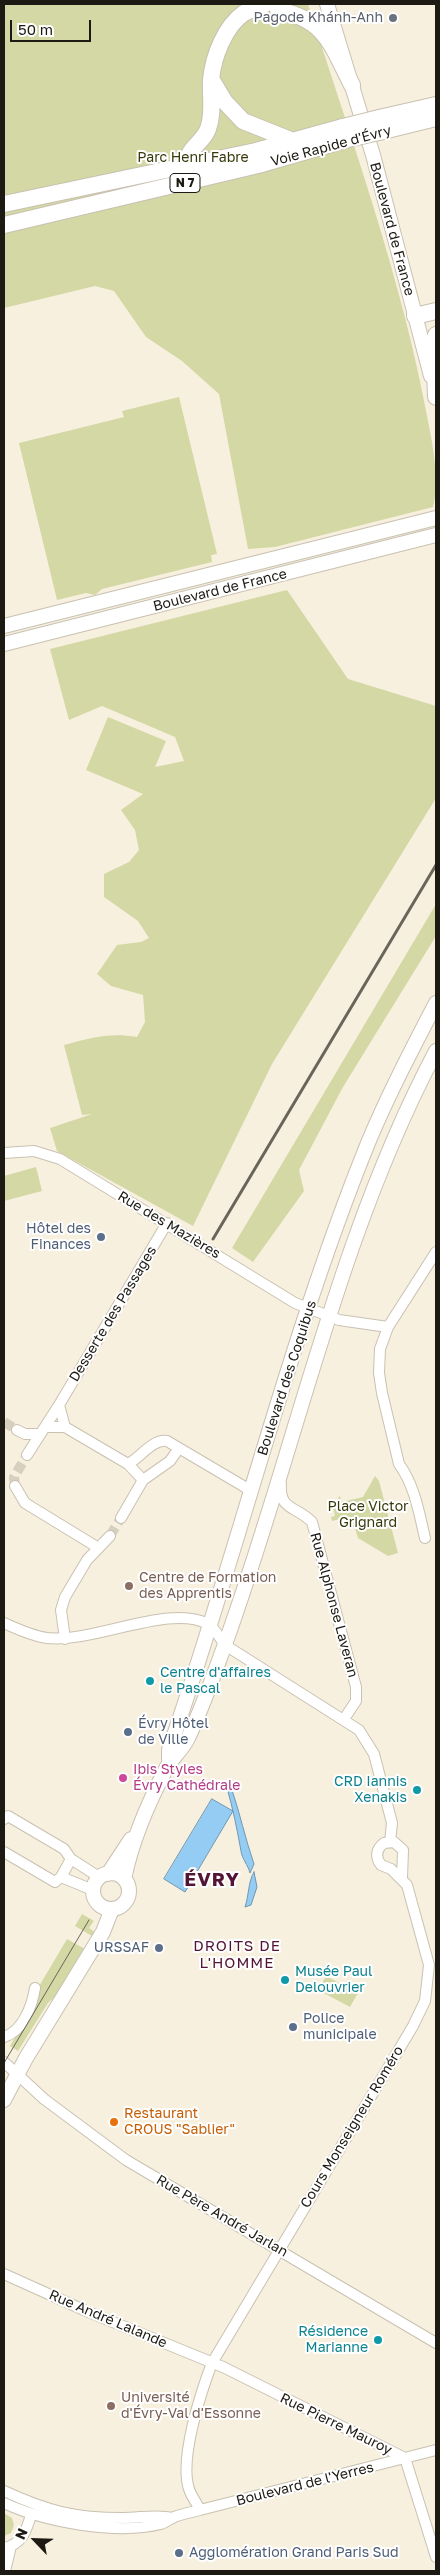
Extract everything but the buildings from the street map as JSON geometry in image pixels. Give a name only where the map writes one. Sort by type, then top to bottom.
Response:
[{"type":"main road","points":[[184,168],[192,150],[202,141],[208,129],[212,106],[211,80],[215,57],[229,31],[272,7],[300,4]]},
{"type":"main road","name":"Boulevard de France","points":[[327,4],[373,155],[436,397]]},
{"type":"main road","points":[[272,7],[298,14],[320,29],[328,39],[352,85]]},
{"type":"main road","points":[[211,80],[228,107],[243,121],[258,129],[276,132],[292,141]]},
{"type":"main road","name":"Voie Rapide d'Évry","points":[[384,126],[436,106]]},
{"type":"main road","name":"Voie Rapide d'Évry","points":[[4,224],[249,168],[345,133],[436,118]]},
{"type":"main road","points":[[384,126],[436,123]]},
{"type":"main road","name":"N 7","points":[[4,204],[184,168],[292,141],[345,133]]},
{"type":"main road","points":[[415,316],[436,311]]},
{"type":"main road","points":[[436,335],[434,344],[436,397]]},
{"type":"main road","name":"Boulevard de France","points":[[4,626],[436,518]]},
{"type":"main road","name":"Boulevard de France","points":[[4,644],[436,535]]},
{"type":"main road","name":"Boulevard des Coquibus","points":[[168,1765],[169,1750],[250,1490],[335,1230],[369,1142],[401,1070],[436,1003]]},
{"type":"main road","name":"Boulevard des Coquibus","points":[[124,1879],[138,1828],[168,1765],[187,1741],[225,1645],[282,1473],[329,1316],[390,1147],[436,1051]]},
{"type":"main road","name":"Boulevard des Coquibus","points":[[100,1880],[138,1828]]},
{"type":"main road","points":[[114,1873],[124,1879],[129,1894],[123,1904],[112,1909],[106,1908],[97,1902],[100,1880],[114,1873]]},
{"type":"main road","points":[[4,2100],[103,1932],[112,1909]]},
{"type":"street","name":"Rue des Mazières","points":[[4,1153],[18,1150],[34,1151],[60,1160],[309,1309],[329,1316],[388,1327]]},
{"type":"street","name":"Desserte des Passages","points":[[27,1455],[59,1405],[167,1223]]},
{"type":"street","points":[[425,1538],[413,1489],[408,1476],[399,1464],[379,1373],[380,1349],[388,1327],[436,1252]]},
{"type":"street","points":[[59,1405],[65,1427]]},
{"type":"street","points":[[17,1430],[25,1434],[65,1427],[128,1464],[143,1480]]},
{"type":"street","points":[[128,1464],[161,1440],[179,1448],[250,1490]]},
{"type":"street","points":[[121,1518],[143,1480],[170,1461],[179,1448]]},
{"type":"street","name":"Rue Alphonse Laveran","points":[[282,1473],[280,1496],[283,1503],[306,1516],[312,1522],[356,1687],[356,1701],[344,1719]]},
{"type":"street","points":[[15,1486],[26,1503],[97,1547]]},
{"type":"street","points":[[65,1639],[62,1605],[86,1560],[97,1547],[105,1544],[110,1536]]},
{"type":"street","points":[[4,1622],[37,1636],[65,1639],[102,1634],[166,1618],[179,1617],[209,1625],[225,1645],[359,1730],[374,1754],[392,1823],[390,1842]]},
{"type":"street","points":[[4,1819],[8,1816],[64,1849],[71,1860],[100,1880]]},
{"type":"street","name":"Cours Monseigneur Roméro","points":[[200,2510],[189,2490],[189,2445],[198,2405],[212,2363],[283,2252],[421,2012],[425,2001],[433,1966],[407,1885],[391,1869],[381,1865],[376,1855],[381,1845],[390,1842],[398,1844],[403,1850],[402,1878]]},
{"type":"street","points":[[4,1852],[55,1882],[71,1860]]},
{"type":"street","points":[[391,1869],[401,1864]]},
{"type":"street","points":[[60,1877],[100,1880]]},
{"type":"street","points":[[4,2037],[15,2032],[33,2003],[35,1988]]},
{"type":"street","name":"Rue Père André Jarlan","points":[[4,2062],[17,2075],[126,2160],[436,2342]]},
{"type":"street","name":"Rue André Lalande","points":[[4,2274],[86,2311],[212,2363]]},
{"type":"street","name":"Rue Pierre Mauroy","points":[[212,2363],[405,2458]]},
{"type":"street","name":"Boulevard de l'Yerres","points":[[4,2491],[27,2509],[71,2524],[126,2527],[161,2524],[173,2518],[200,2510],[436,2450]]},
{"type":"street","points":[[405,2458],[436,2557]]},
{"type":"street","points":[[4,2496],[27,2509],[26,2532],[22,2540],[7,2547],[5,2571]]},
{"type":"street","name":"Boulevard de l'Yerres","points":[[4,2503],[71,2520],[160,2515],[173,2518]]},
{"type":"green space","name":"Parc Henri Fabre","points":[[4,4],[308,4],[375,211],[404,315],[434,453],[436,487],[433,507],[275,547],[248,549],[219,394],[182,361],[146,337],[114,291],[95,286],[4,308]]},
{"type":"green space","points":[[179,397],[217,554],[211,555],[212,562],[102,589],[95,595],[86,593],[57,600],[19,443],[124,417],[122,411]]},
{"type":"green space","points":[[287,590],[348,679],[436,706],[436,798],[272,1064],[193,1226],[57,1151],[50,1128],[92,1114],[82,1115],[64,1045],[109,1035],[137,1037],[145,1022],[143,995],[111,986],[97,974],[117,945],[141,942],[149,938],[138,921],[104,897],[104,874],[129,862],[139,850],[135,830],[121,810],[143,794],[86,770],[108,717],[166,741],[155,767],[184,761],[175,737],[102,706],[69,720],[50,649]]},
{"type":"green space","points":[[436,904],[436,936],[343,1087],[299,1170],[304,1191],[253,1262],[232,1248]]},
{"type":"green space","points":[[36,1167],[42,1191],[4,1201],[4,1176]]},
{"type":"green space","name":"Place Victor Grignard","points":[[375,1476],[379,1481],[398,1553],[388,1556],[358,1538],[355,1528],[340,1519],[332,1521],[331,1517],[335,1516],[333,1508],[340,1495],[341,1502],[363,1497]]},
{"type":"green space","points":[[82,1914],[94,1921],[89,1928],[95,1932],[92,1936],[75,1926]]},
{"type":"green space","points":[[67,1939],[85,1949],[60,1992],[48,2003],[18,2051],[10,2046],[37,2000],[38,1988]]},
{"type":"green space","points":[[326,1976],[358,1993],[350,2007],[318,1990]]},
{"type":"green space","points":[[4,2513],[12,2518],[14,2525],[11,2533],[4,2536]]},
{"type":"water","points":[[231,1787],[254,1864],[250,1873],[242,1854],[227,1788]]},
{"type":"water","points":[[212,1799],[233,1811],[185,1892],[164,1879]]},
{"type":"water","points":[[254,1872],[257,1887],[251,1905],[245,1907],[251,1880]]},
{"type":"tunnel","points":[[4,1422],[17,1430]]},
{"type":"tunnel","points":[[15,1486],[14,1477],[27,1455]]},
{"type":"tunnel","points":[[110,1536],[121,1518]]},
{"type":"tram line","points":[[4,2063],[89,1920]]},
{"type":"railway","points":[[213,1239],[436,865]]},
{"type":"place","name":"Pagode Khánh-Anh","points":[[393,18]]},
{"type":"place","name":"Hôtel des Finances","points":[[101,1237]]},
{"type":"place","name":"Centre de Formation des Apprentis","points":[[129,1586]]},
{"type":"place","name":"Centre d'affaires le Pascal","points":[[150,1681]]},
{"type":"place","name":"Évry Hôtel de Ville","points":[[128,1732]]},
{"type":"place","name":"Ibis Styles Évry Cathédrale","points":[[123,1778]]},
{"type":"place","name":"CRD Iannis Xenakis","points":[[417,1790]]},
{"type":"place","name":"URSSAF","points":[[159,1948]]},
{"type":"place","name":"Musée Paul Delouvrier","points":[[285,1980]]},
{"type":"place","name":"Police municipale","points":[[293,2027]]},
{"type":"place","name":"Restaurant CROUS \"Sablier\"","points":[[114,2122]]},
{"type":"place","name":"Résidence Marianne","points":[[378,2340]]},
{"type":"place","name":"Université d'Évry-Val d'Essonne","points":[[111,2406]]},
{"type":"place","name":"Agglomération Grand Paris Sud","points":[[179,2553]]},
{"type":"district","name":"ÉVRY","points":[[212,1880]]},
{"type":"district","name":"DROITS DE L'HOMME","points":[[237,1954]]}]
